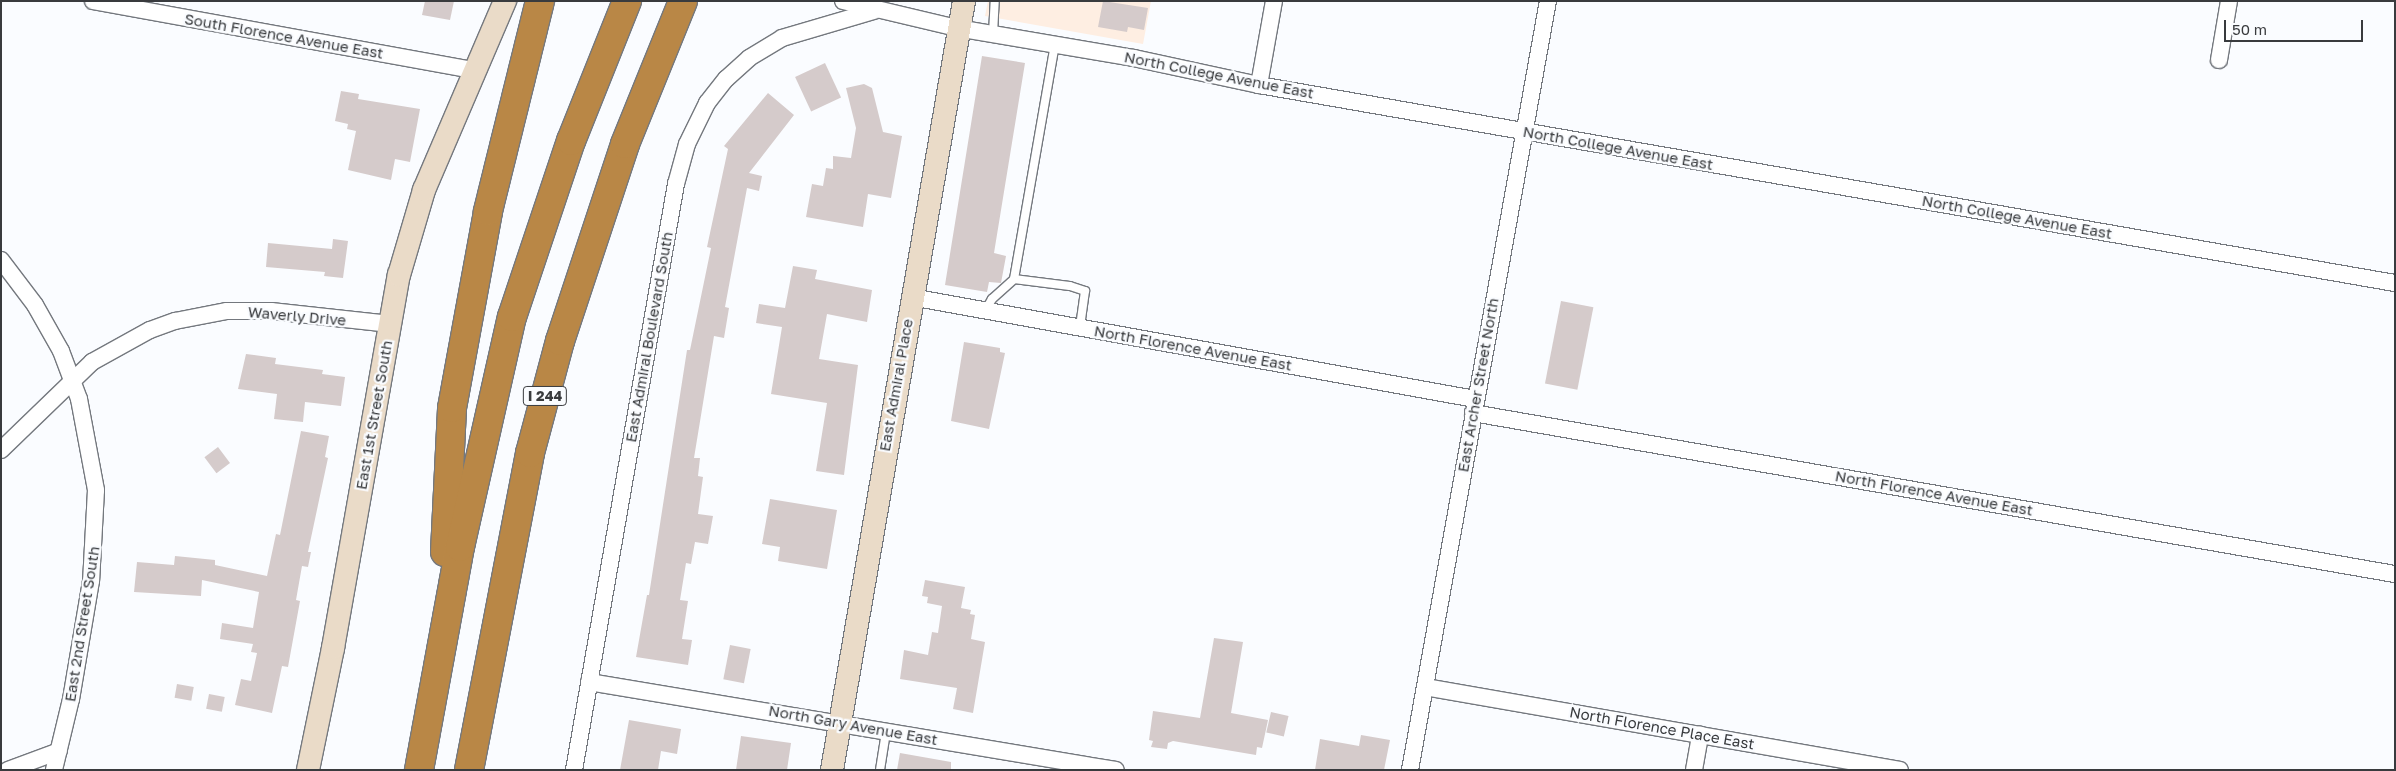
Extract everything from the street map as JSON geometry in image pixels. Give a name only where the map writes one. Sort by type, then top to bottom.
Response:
[{"type":"highway","points":[[440,658],[452,408],[488,211],[540,1]]},
{"type":"highway","points":[[420,770],[471,493],[512,317],[571,140],[627,1]]},
{"type":"highway","name":"I 244","points":[[469,770],[530,453],[560,341],[589,245],[683,1]]},
{"type":"highway","points":[[668,36],[694,1]]},
{"type":"main road","points":[[474,70],[505,1]]},
{"type":"main road","name":"East Admiral Place","points":[[832,770],[957,28],[964,1]]},
{"type":"main road","name":"East 1st Street South","points":[[308,770],[333,648],[399,275],[421,198],[474,70]]},
{"type":"street","name":"South Florence Avenue East","points":[[93,1],[474,70]]},
{"type":"street","name":"North College Avenue East","points":[[844,1],[875,10],[957,28],[1055,44],[1259,85],[2395,283]]},
{"type":"street","points":[[1259,85],[1274,1]]},
{"type":"street","name":"East Archer Street North","points":[[1410,770],[1548,1]]},
{"type":"street","points":[[2218,60],[2229,1]]},
{"type":"street","name":"East Admiral Boulevard South","points":[[574,770],[676,184],[687,144],[707,102],[726,79],[749,58],[782,38],[875,10]]},
{"type":"street","name":"East 2nd Street South","points":[[1,260],[35,305],[61,351],[72,382],[90,454],[96,490],[96,532],[82,640],[54,770]]},
{"type":"street","name":"North Florence Avenue East","points":[[911,297],[1080,328],[1474,406],[2395,574]]},
{"type":"street","name":"Waverly Drive","points":[[1,450],[92,362],[150,330],[196,316],[227,311],[271,311],[390,324]]},
{"type":"street","name":"North Gary Avenue East","points":[[589,682],[1116,770]]},
{"type":"street","name":"North Florence Place East","points":[[1425,687],[1900,770]]},
{"type":"street","points":[[1694,770],[1700,735]]},
{"type":"street","points":[[8,770],[59,751]]},
{"type":"lane","points":[[993,34],[995,1]]},
{"type":"lane","points":[[985,311],[992,299],[1014,280],[1055,44]]},
{"type":"lane","points":[[1014,280],[1070,286],[1085,291],[1080,328]]},
{"type":"lane","points":[[880,770],[886,731]]},
{"type":"shaded area","points":[[988,1],[1151,1],[1143,44],[985,16]]},
{"type":"building","points":[[425,1],[454,1],[450,20],[422,15]]},
{"type":"building","points":[[1103,1],[1148,8],[1144,30],[1128,27],[1127,32],[1098,27]]},
{"type":"building","points":[[982,56],[1025,63],[994,253],[1006,256],[1001,283],[989,282],[987,292],[945,285]]},
{"type":"building","points":[[825,63],[841,97],[811,111],[795,77]]},
{"type":"building","points":[[864,84],[872,88],[883,132],[902,136],[891,198],[868,194],[863,227],[806,217],[812,184],[823,186],[826,168],[833,169],[833,156],[851,158],[856,128],[846,88]]},
{"type":"building","points":[[341,91],[359,94],[358,99],[420,109],[410,162],[395,159],[391,180],[348,170],[356,131],[347,129],[348,124],[335,121]]},
{"type":"building","points":[[768,93],[794,115],[749,173],[762,176],[759,191],[747,188],[725,307],[729,308],[724,338],[714,336],[694,458],[700,458],[698,476],[703,477],[698,514],[713,516],[708,544],[695,542],[691,564],[686,563],[680,600],[688,601],[682,639],[692,640],[688,665],[636,657],[647,595],[649,595],[687,350],[690,350],[711,248],[707,247],[728,149],[724,146]]},
{"type":"building","points":[[333,239],[348,241],[343,278],[324,276],[325,272],[266,267],[268,243],[332,249]]},
{"type":"building","points":[[793,266],[817,270],[815,279],[872,290],[867,322],[827,314],[819,359],[858,365],[844,475],[816,471],[827,403],[771,394],[782,327],[756,323],[759,304],[785,308]]},
{"type":"building","points":[[1561,301],[1593,307],[1577,390],[1545,383]]},
{"type":"building","points":[[964,342],[1000,348],[1000,352],[1005,353],[989,429],[951,421]]},
{"type":"building","points":[[246,354],[276,358],[275,364],[323,370],[322,374],[345,377],[341,406],[305,402],[303,422],[274,419],[277,394],[238,389]]},
{"type":"building","points":[[301,431],[329,436],[325,457],[328,458],[308,552],[311,552],[308,567],[302,566],[296,600],[300,601],[288,667],[282,666],[272,713],[235,705],[241,679],[251,681],[257,653],[251,652],[253,644],[220,639],[222,623],[253,628],[259,592],[202,580],[201,596],[134,592],[137,562],[174,565],[175,556],[215,560],[215,565],[267,576],[276,534],[280,535]]},
{"type":"building","points":[[218,447],[230,463],[216,473],[204,457]]},
{"type":"building","points":[[770,499],[837,510],[827,569],[778,561],[780,547],[762,544]]},
{"type":"building","points":[[925,580],[965,587],[961,608],[971,610],[970,614],[975,615],[971,639],[985,642],[973,713],[953,709],[957,688],[900,679],[904,650],[928,655],[932,632],[938,633],[942,606],[927,603],[928,597],[922,596]]},
{"type":"building","points":[[1214,638],[1243,642],[1231,713],[1268,720],[1262,748],[1257,747],[1256,755],[1173,741],[1168,743],[1167,749],[1151,747],[1153,741],[1149,740],[1153,711],[1200,718]]},
{"type":"building","points":[[730,645],[751,649],[744,683],[723,679]]},
{"type":"building","points":[[177,684],[194,687],[191,701],[175,698]]},
{"type":"building","points":[[209,694],[225,697],[222,712],[206,709]]},
{"type":"building","points":[[1271,712],[1289,716],[1284,737],[1266,732]]},
{"type":"building","points":[[629,720],[681,729],[677,754],[661,751],[658,770],[620,770]]},
{"type":"building","points":[[1361,735],[1390,740],[1384,770],[1315,770],[1320,739],[1359,746]]},
{"type":"building","points":[[741,736],[791,743],[787,770],[736,770]]},
{"type":"building","points":[[900,753],[951,762],[951,770],[897,770]]}]
